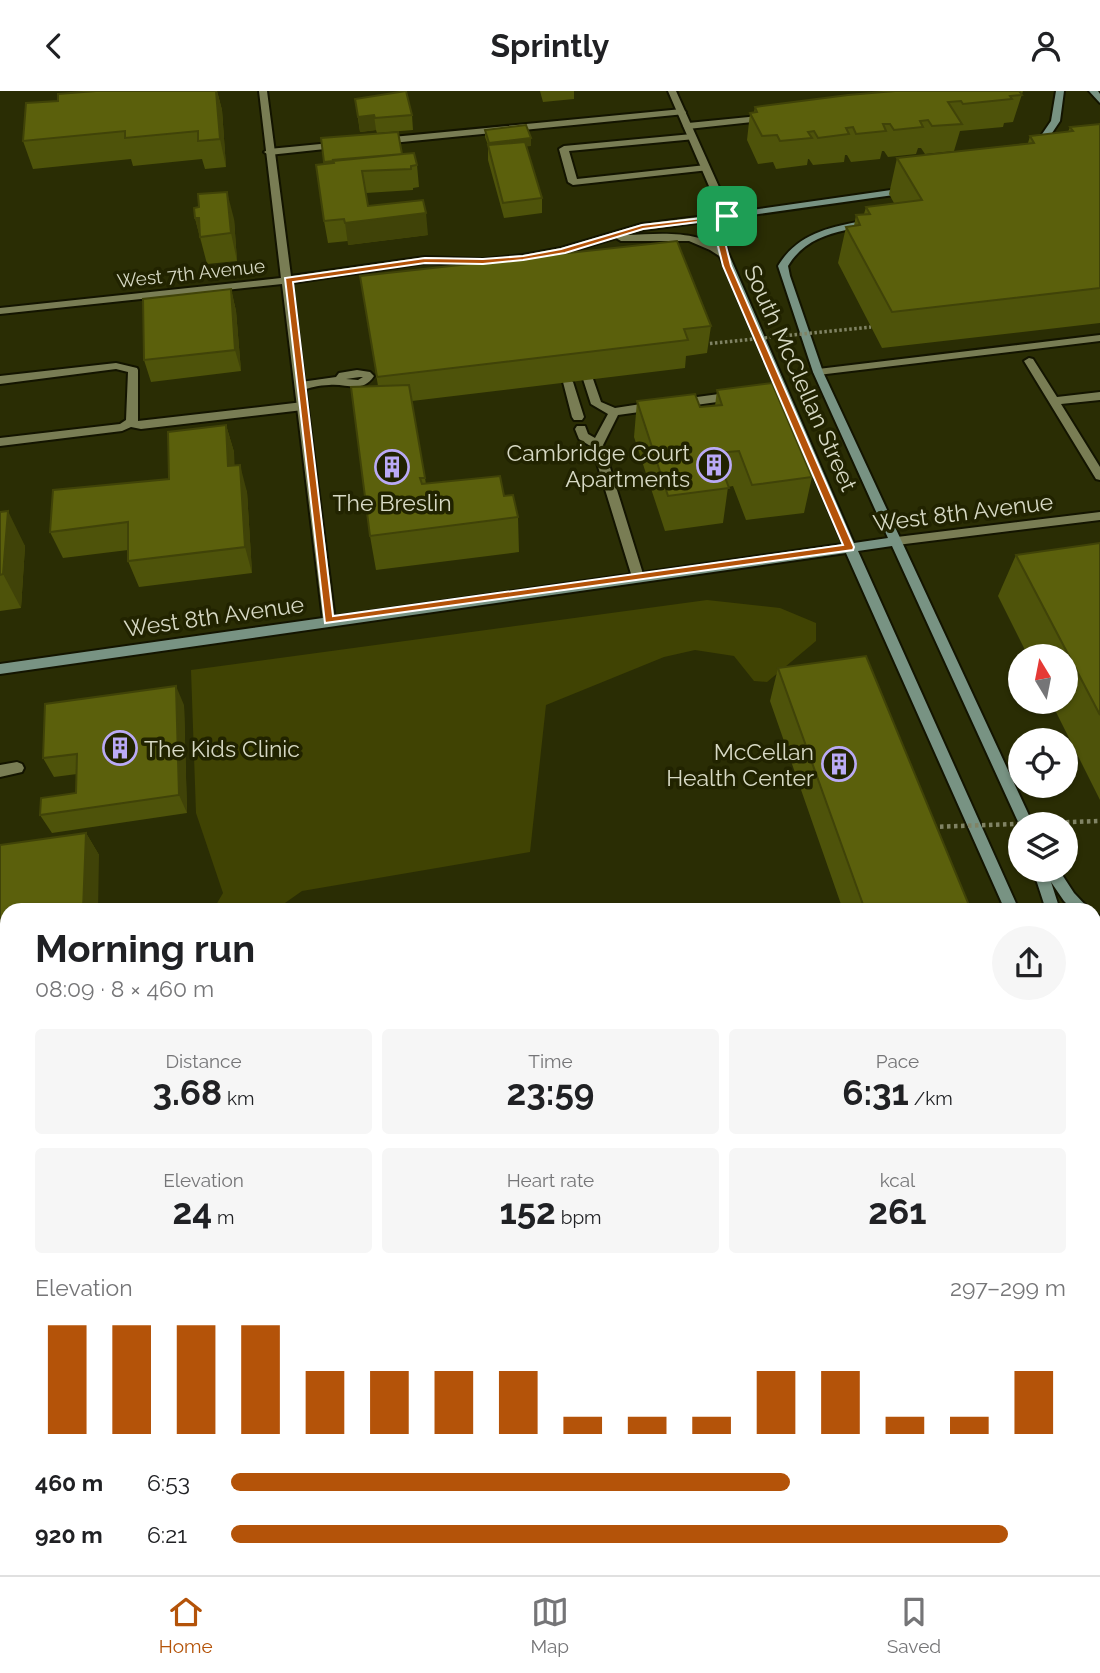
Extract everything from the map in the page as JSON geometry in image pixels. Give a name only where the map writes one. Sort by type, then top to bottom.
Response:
[{"type":"street","points":[[263,91],[329,620]]},
{"type":"street","points":[[673,91],[727,216]]},
{"type":"street","points":[[1035,151],[1054,127],[1059,114],[1060,91]]},
{"type":"street","points":[[1093,91],[1100,100]]},
{"type":"street","points":[[366,143],[681,112]]},
{"type":"street","points":[[688,126],[783,117]]},
{"type":"street","points":[[692,137],[564,149],[573,182],[706,168]]},
{"type":"street","points":[[269,152],[352,144]]},
{"type":"street","name":"West 7th Avenue","points":[[0,311],[288,280],[425,260],[483,262],[523,258],[642,227],[916,190]]},
{"type":"street","name":"South McClellan Street","points":[[727,216],[720,238],[724,256],[777,390],[1009,903]]},
{"type":"street","name":"South McClellan Street","points":[[872,223],[825,232],[796,247],[783,266],[785,276],[818,372],[1021,812]]},
{"type":"street","name":"West 7th Avenue","points":[[592,242],[621,239],[698,239],[716,248],[724,256]]},
{"type":"street","points":[[818,372],[1100,338]]},
{"type":"street","points":[[1029,362],[1100,476]]},
{"type":"street","points":[[0,380],[116,366],[133,370],[134,419],[122,427],[0,442]]},
{"type":"street","points":[[301,386],[340,381],[346,385],[362,383],[372,376]]},
{"type":"street","points":[[588,379],[596,404],[614,412],[750,394]]},
{"type":"street","points":[[568,382],[578,417]]},
{"type":"street","points":[[1054,401],[1100,396]]},
{"type":"street","points":[[130,423],[141,425],[303,406]]},
{"type":"street","points":[[597,445],[614,412]]},
{"type":"street","points":[[581,429],[583,436],[597,445],[638,577]]},
{"type":"street","points":[[1087,455],[1100,453]]},
{"type":"street","name":"West 8th Avenue","points":[[0,669],[849,547],[1100,516]]},
{"type":"street","points":[[0,771],[17,768]]},
{"type":"street","points":[[1044,882],[1051,903]]},
{"type":"street","points":[[1059,882],[1075,903]]},
{"type":"path","points":[[704,344],[871,327]]},
{"type":"path","points":[[924,827],[1100,821]]},
{"type":"shaded area","points":[[707,600],[780,608],[816,623],[816,641],[767,682],[754,681],[734,656],[695,650],[664,657],[546,705],[530,852],[302,891],[285,903],[217,903],[223,893],[196,813],[191,670]]},
{"type":"building","points":[[96,91],[216,91],[220,139],[198,141],[198,131],[125,138],[125,131],[23,141],[26,103],[58,101],[58,94]]},
{"type":"building","points":[[406,91],[412,115],[358,117],[355,99]]},
{"type":"building","points":[[895,91],[1019,91],[1022,95],[1010,96],[1012,99],[963,104],[961,101],[948,102],[962,124],[932,126],[928,120],[920,121],[923,127],[894,130],[890,124],[883,124],[886,131],[856,134],[853,127],[846,128],[849,134],[818,138],[814,131],[808,132],[812,138],[780,141],[777,135],[762,136],[750,113],[757,112],[755,107]]},
{"type":"building","points":[[1100,124],[1100,288],[892,312],[846,227],[860,225],[856,215],[870,214],[866,207],[922,200],[897,158],[1034,143],[1030,136],[1073,131],[1070,127]]},
{"type":"building","points":[[526,125],[531,138],[489,143],[485,130]]},
{"type":"building","points":[[398,132],[402,154],[324,162],[321,138]]},
{"type":"building","points":[[525,142],[542,198],[503,203],[488,145]]},
{"type":"building","points":[[414,153],[417,165],[411,166],[411,169],[362,171],[368,206],[423,200],[426,213],[345,223],[344,219],[324,221],[316,165],[334,163],[333,160]]},
{"type":"building","points":[[227,192],[231,233],[200,237],[199,218],[195,218],[194,208],[199,207],[198,194]]},
{"type":"building","points":[[677,241],[711,326],[684,329],[688,340],[377,377],[360,276]]},
{"type":"building","points":[[231,289],[235,350],[144,360],[143,299]]},
{"type":"building","points":[[772,383],[812,477],[752,485],[739,451],[716,453],[729,488],[668,496],[637,401],[695,394],[700,407],[722,405],[717,390]]},
{"type":"building","points":[[409,385],[425,478],[420,478],[422,484],[500,476],[504,496],[513,495],[518,517],[370,536],[351,387]]},
{"type":"building","points":[[226,425],[228,466],[240,465],[245,547],[128,561],[128,522],[50,532],[53,490],[169,479],[168,432]]},
{"type":"building","points":[[8,511],[3,574],[0,575],[0,512]]},
{"type":"building","points":[[1100,543],[1100,715],[1078,673],[1078,644],[1063,644],[1016,555]]},
{"type":"building","name":"McCellan Health Center","points":[[866,656],[968,903],[862,903],[778,668]]},
{"type":"building","name":"The Kids Clinic","points":[[176,686],[179,795],[40,815],[41,798],[76,793],[77,754],[43,758],[45,704]]},
{"type":"building","points":[[86,833],[83,903],[0,903],[0,845]]},
{"type":"place","name":"Cambridge Court Apartments","points":[[714,465]]},
{"type":"place","name":"The Breslin","points":[[392,467]]},
{"type":"place","name":"The Kids Clinic","points":[[120,748]]},
{"type":"place","name":"McCellan Health Center","points":[[839,764]]},
{"type":"route","points":[[727,216],[720,238],[727,266],[849,547],[329,620],[288,280],[425,260],[483,262],[523,258],[562,251],[642,227],[727,216]]}]
